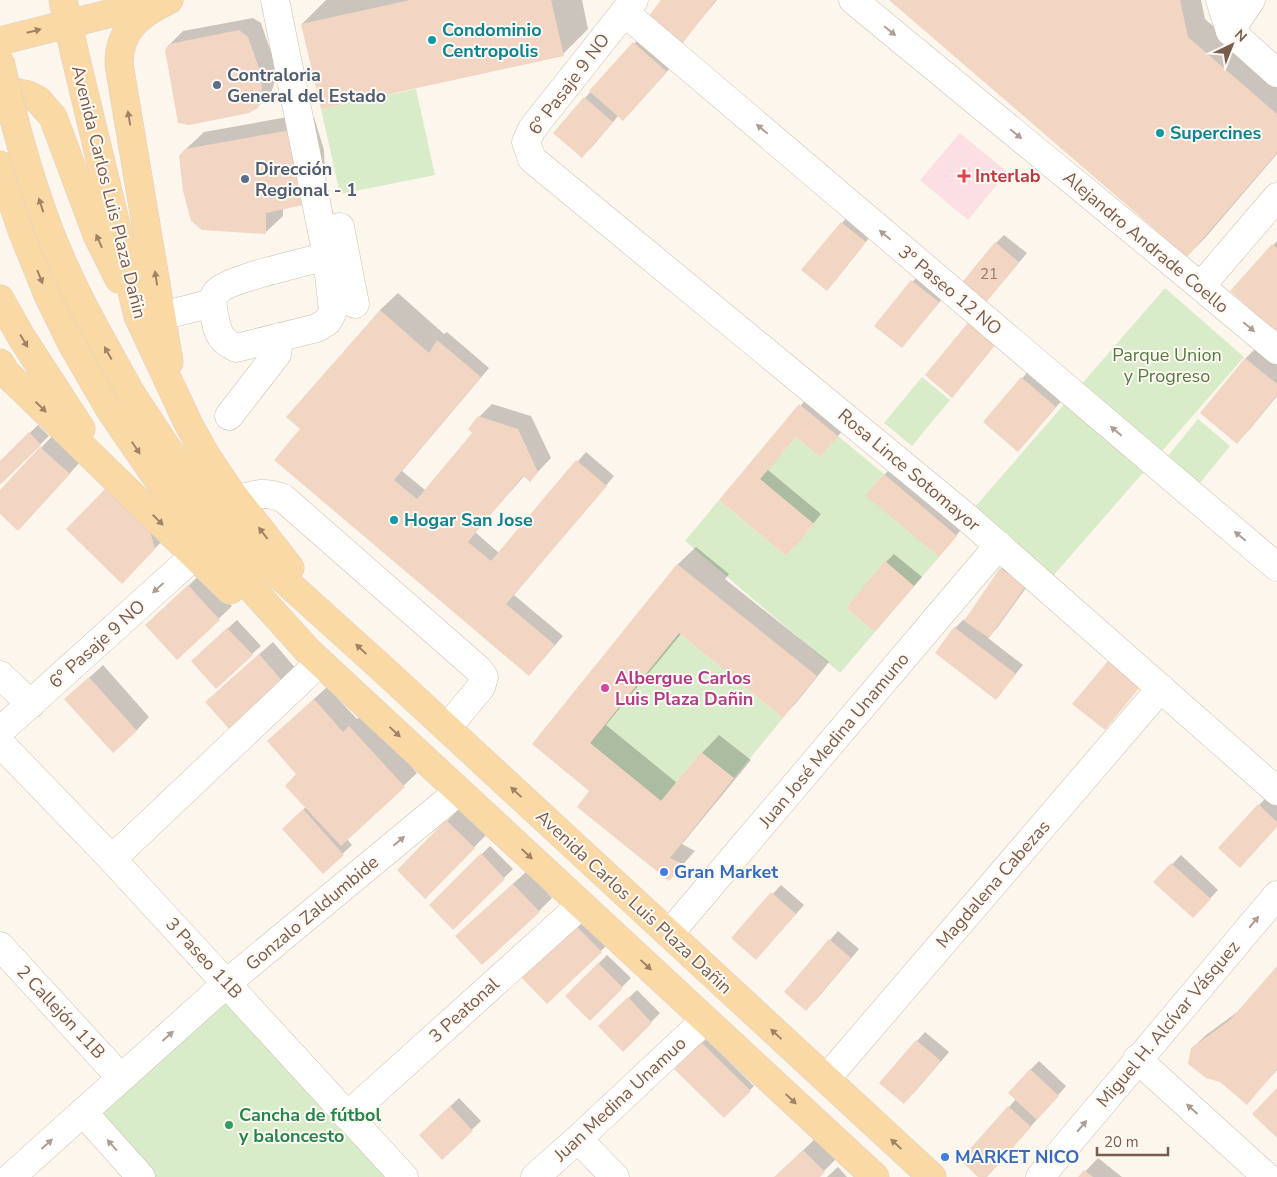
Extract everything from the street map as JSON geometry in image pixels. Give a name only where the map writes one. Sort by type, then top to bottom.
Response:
[{"type":"main road","points":[[0,40],[65,12],[167,0]]},
{"type":"main road","points":[[150,316],[119,55],[124,38],[133,24],[167,0]]},
{"type":"main road","name":"Avenida Carlos Luis Plaza Dañin","points":[[65,12],[174,395],[207,457],[237,500],[336,626]]},
{"type":"main road","name":"Avenida Carlos Luis Plaza Dañin","points":[[0,62],[24,152],[46,222],[94,327],[121,402],[154,474],[188,518],[314,657],[875,1177]]},
{"type":"main road","points":[[0,92],[28,95],[38,100],[53,117],[97,235],[150,316]]},
{"type":"main road","name":"Avenida Carlos Luis Plaza Dañin","points":[[0,165],[20,228],[48,295],[72,344],[121,402],[167,448],[242,542],[447,728],[932,1177]]},
{"type":"main road","points":[[0,299],[54,390],[122,484]]},
{"type":"main road","name":"Avenida Carlos Luis Plaza Dañin","points":[[2,368],[194,556],[249,607],[314,657]]},
{"type":"street","points":[[275,0],[327,256],[333,310],[328,321],[317,328],[236,348],[225,342],[218,333],[212,304],[217,292],[232,282],[327,256]]},
{"type":"street","points":[[294,0],[356,304]]},
{"type":"street","name":"Alejandro Andrade Coello","points":[[853,0],[1277,350]]},
{"type":"street","points":[[1220,0],[1230,31],[1277,73]]},
{"type":"street","points":[[1230,31],[1251,0]]},
{"type":"street","name":"6º Pasaje 9 NO","points":[[532,158],[526,142],[532,129],[628,4]]},
{"type":"street","name":"3º Paseo 12 NO","points":[[628,4],[1277,567]]},
{"type":"street","name":"Rosa Lince Sotomayor","points":[[532,158],[999,545],[1277,791]]},
{"type":"street","points":[[1201,286],[1277,198]]},
{"type":"street","points":[[150,316],[212,304]]},
{"type":"street","points":[[229,416],[277,354],[279,337]]},
{"type":"street","points":[[237,500],[257,494],[270,493],[283,498],[478,669],[484,677],[481,687],[447,728]]},
{"type":"street","name":"Juan José Medina Unamuno","points":[[669,934],[999,545]]},
{"type":"street","name":"6° Pasaje 9 NO","points":[[0,731],[194,556]]},
{"type":"street","points":[[112,859],[314,657]]},
{"type":"street","points":[[0,675],[31,704]]},
{"type":"street","name":"Magdalena Cabezas","points":[[826,1079],[1161,688]]},
{"type":"street","name":"3 Paseo 11B","points":[[0,743],[112,859],[404,1177]]},
{"type":"street","name":"Gonzalo Zaldumbide","points":[[11,1177],[226,983],[459,791]]},
{"type":"street","name":"Miguel H. Alcívar Vásquez","points":[[1040,1177],[1137,1059],[1277,895]]},
{"type":"street","name":"3 Peatonal","points":[[347,1116],[581,904]]},
{"type":"street","name":"2 Callejón 11B","points":[[0,946],[121,1078]]},
{"type":"street","name":"Juan Medina Unamuo","points":[[535,1177],[705,1020]]},
{"type":"street","points":[[1137,1059],[1267,1177]]},
{"type":"street","points":[[83,1112],[141,1177]]},
{"type":"street","points":[[578,1139],[615,1177]]},
{"type":"shaded area","name":"Interlab","points":[[960,133],[1007,172],[968,220],[920,180]]},
{"type":"green space","points":[[416,89],[435,175],[340,194],[321,109]]},
{"type":"green space","name":"Parque Union y Progreso","points":[[1165,288],[1244,357],[1046,584],[968,515]]},
{"type":"green space","points":[[922,377],[950,400],[912,446],[884,423]]},
{"type":"green space","points":[[1198,419],[1230,446],[1195,489],[1163,462]]},
{"type":"green space","points":[[838,436],[884,474],[866,495],[939,557],[914,586],[885,562],[846,608],[875,632],[840,673],[685,541],[719,500],[786,556],[814,524],[760,479],[796,437],[820,457]]},
{"type":"green space","points":[[679,633],[783,718],[734,778],[701,752],[661,801],[590,743]]},
{"type":"green space","points":[[228,994],[393,1177],[151,1177],[94,1114]]},
{"type":"building","name":"Condominio Centropolis","points":[[410,0],[551,0],[564,56],[321,109],[301,24]]},
{"type":"building","points":[[661,0],[716,0],[682,44],[648,17]]},
{"type":"building","name":"Supercines","points":[[889,0],[1180,0],[1188,37],[1277,114],[1277,153],[1187,257]]},
{"type":"building","name":"Contraloria General del Estado","points":[[239,30],[248,37],[261,74],[262,95],[258,108],[249,113],[189,125],[178,123],[165,50],[169,44]]},
{"type":"building","points":[[633,42],[667,72],[623,121],[589,91]]},
{"type":"building","points":[[584,97],[613,122],[582,158],[553,133]]},
{"type":"building","name":"Dirección Regional - 1","points":[[285,131],[297,134],[303,205],[266,213],[266,234],[202,230],[191,221],[183,191],[179,156],[185,149]]},
{"type":"building","points":[[841,222],[866,242],[827,291],[801,270]]},
{"type":"building","points":[[995,242],[1019,262],[984,305],[960,285]]},
{"type":"building","points":[[1272,244],[1277,248],[1277,333],[1230,291]]},
{"type":"building","points":[[911,280],[939,302],[902,348],[874,326]]},
{"type":"building","name":"Hogar San Jose","points":[[380,310],[429,353],[437,340],[481,377],[394,480],[417,499],[472,433],[468,429],[478,416],[518,429],[538,472],[530,482],[523,476],[468,542],[491,561],[576,460],[607,486],[506,604],[555,645],[529,676],[274,460],[300,429],[286,417]]},
{"type":"building","points":[[970,320],[997,343],[952,398],[925,375]]},
{"type":"building","points":[[1245,358],[1277,384],[1277,395],[1237,444],[1200,413]]},
{"type":"building","points":[[1021,377],[1056,407],[1018,452],[983,422]]},
{"type":"building","points":[[799,404],[838,436],[820,457],[796,437],[760,479],[814,524],[786,556],[719,500]]},
{"type":"building","points":[[29,432],[41,445],[0,485],[0,461]]},
{"type":"building","points":[[40,447],[70,474],[18,531],[0,514],[0,490]]},
{"type":"building","points":[[884,474],[957,536],[939,557],[865,495]]},
{"type":"building","points":[[108,486],[148,524],[155,549],[122,584],[66,529]]},
{"type":"building","points":[[885,561],[914,586],[875,632],[846,608]]},
{"type":"building","name":"Albergue Carlos Luis Plaza Dañin","points":[[677,564],[817,676],[783,718],[679,633],[590,743],[661,801],[701,752],[734,778],[670,858],[683,864],[669,881],[577,807],[589,791],[532,744]]},
{"type":"building","points":[[1000,568],[1026,586],[989,638],[964,621]]},
{"type":"building","points":[[188,585],[220,620],[177,660],[145,625]]},
{"type":"building","points":[[954,627],[1016,674],[996,700],[935,653]]},
{"type":"building","points":[[227,628],[253,655],[216,689],[191,661]]},
{"type":"building","points":[[259,654],[285,684],[232,732],[205,702]]},
{"type":"building","points":[[1108,661],[1140,687],[1105,730],[1072,704]]},
{"type":"building","points":[[89,677],[137,731],[113,753],[64,699]]},
{"type":"building","points":[[314,699],[343,732],[349,726],[405,787],[341,846],[285,786],[296,774],[267,741]]},
{"type":"building","points":[[1258,804],[1277,822],[1277,827],[1240,868],[1218,848]]},
{"type":"building","points":[[303,809],[344,855],[323,874],[282,829]]},
{"type":"building","points":[[446,820],[475,848],[425,899],[397,870]]},
{"type":"building","points":[[481,853],[505,879],[453,930],[429,905]]},
{"type":"building","points":[[1171,863],[1211,899],[1193,918],[1153,882]]},
{"type":"building","points":[[513,884],[540,912],[482,965],[455,936]]},
{"type":"building","points":[[771,892],[796,914],[756,960],[731,938]]},
{"type":"building","points":[[574,924],[602,952],[547,1004],[520,976]]},
{"type":"building","points":[[829,939],[851,958],[806,1011],[784,992]]},
{"type":"building","points":[[598,963],[623,988],[590,1021],[565,996]]},
{"type":"building","points":[[1277,966],[1277,1069],[1247,1105],[1220,1082],[1206,1078],[1188,1064],[1191,1048],[1230,1020]]},
{"type":"building","points":[[628,997],[652,1023],[623,1052],[598,1026]]},
{"type":"building","points":[[916,1040],[941,1061],[904,1104],[879,1083]]},
{"type":"building","points":[[701,1042],[751,1091],[724,1118],[674,1069]]},
{"type":"building","points":[[1030,1069],[1059,1096],[1037,1120],[1008,1093]]},
{"type":"building","points":[[1277,1088],[1277,1138],[1252,1114]]},
{"type":"building","points":[[450,1106],[473,1131],[442,1160],[419,1135]]},
{"type":"building","points":[[1008,1106],[1031,1127],[987,1177],[978,1177],[960,1160]]},
{"type":"building","points":[[803,1150],[825,1172],[820,1177],[774,1177]]},
{"type":"building","points":[[1084,1170],[1093,1177],[1078,1177]]},
{"type":"place","name":"Condominio Centropolis","points":[[432,40]]},
{"type":"place","name":"Contraloria General del Estado","points":[[217,85]]},
{"type":"place","name":"Supercines","points":[[1160,133]]},
{"type":"place","name":"Interlab","points":[[964,176]]},
{"type":"place","name":"Dirección Regional - 1","points":[[245,179]]},
{"type":"place","name":"Hogar San Jose","points":[[394,520]]},
{"type":"place","name":"Albergue Carlos Luis Plaza Dañin","points":[[605,688]]},
{"type":"place","name":"Gran Market","points":[[664,872]]},
{"type":"place","name":"Cancha de fútbol y baloncesto","points":[[229,1125]]},
{"type":"place","name":"MARKET NICO","points":[[945,1157]]}]
